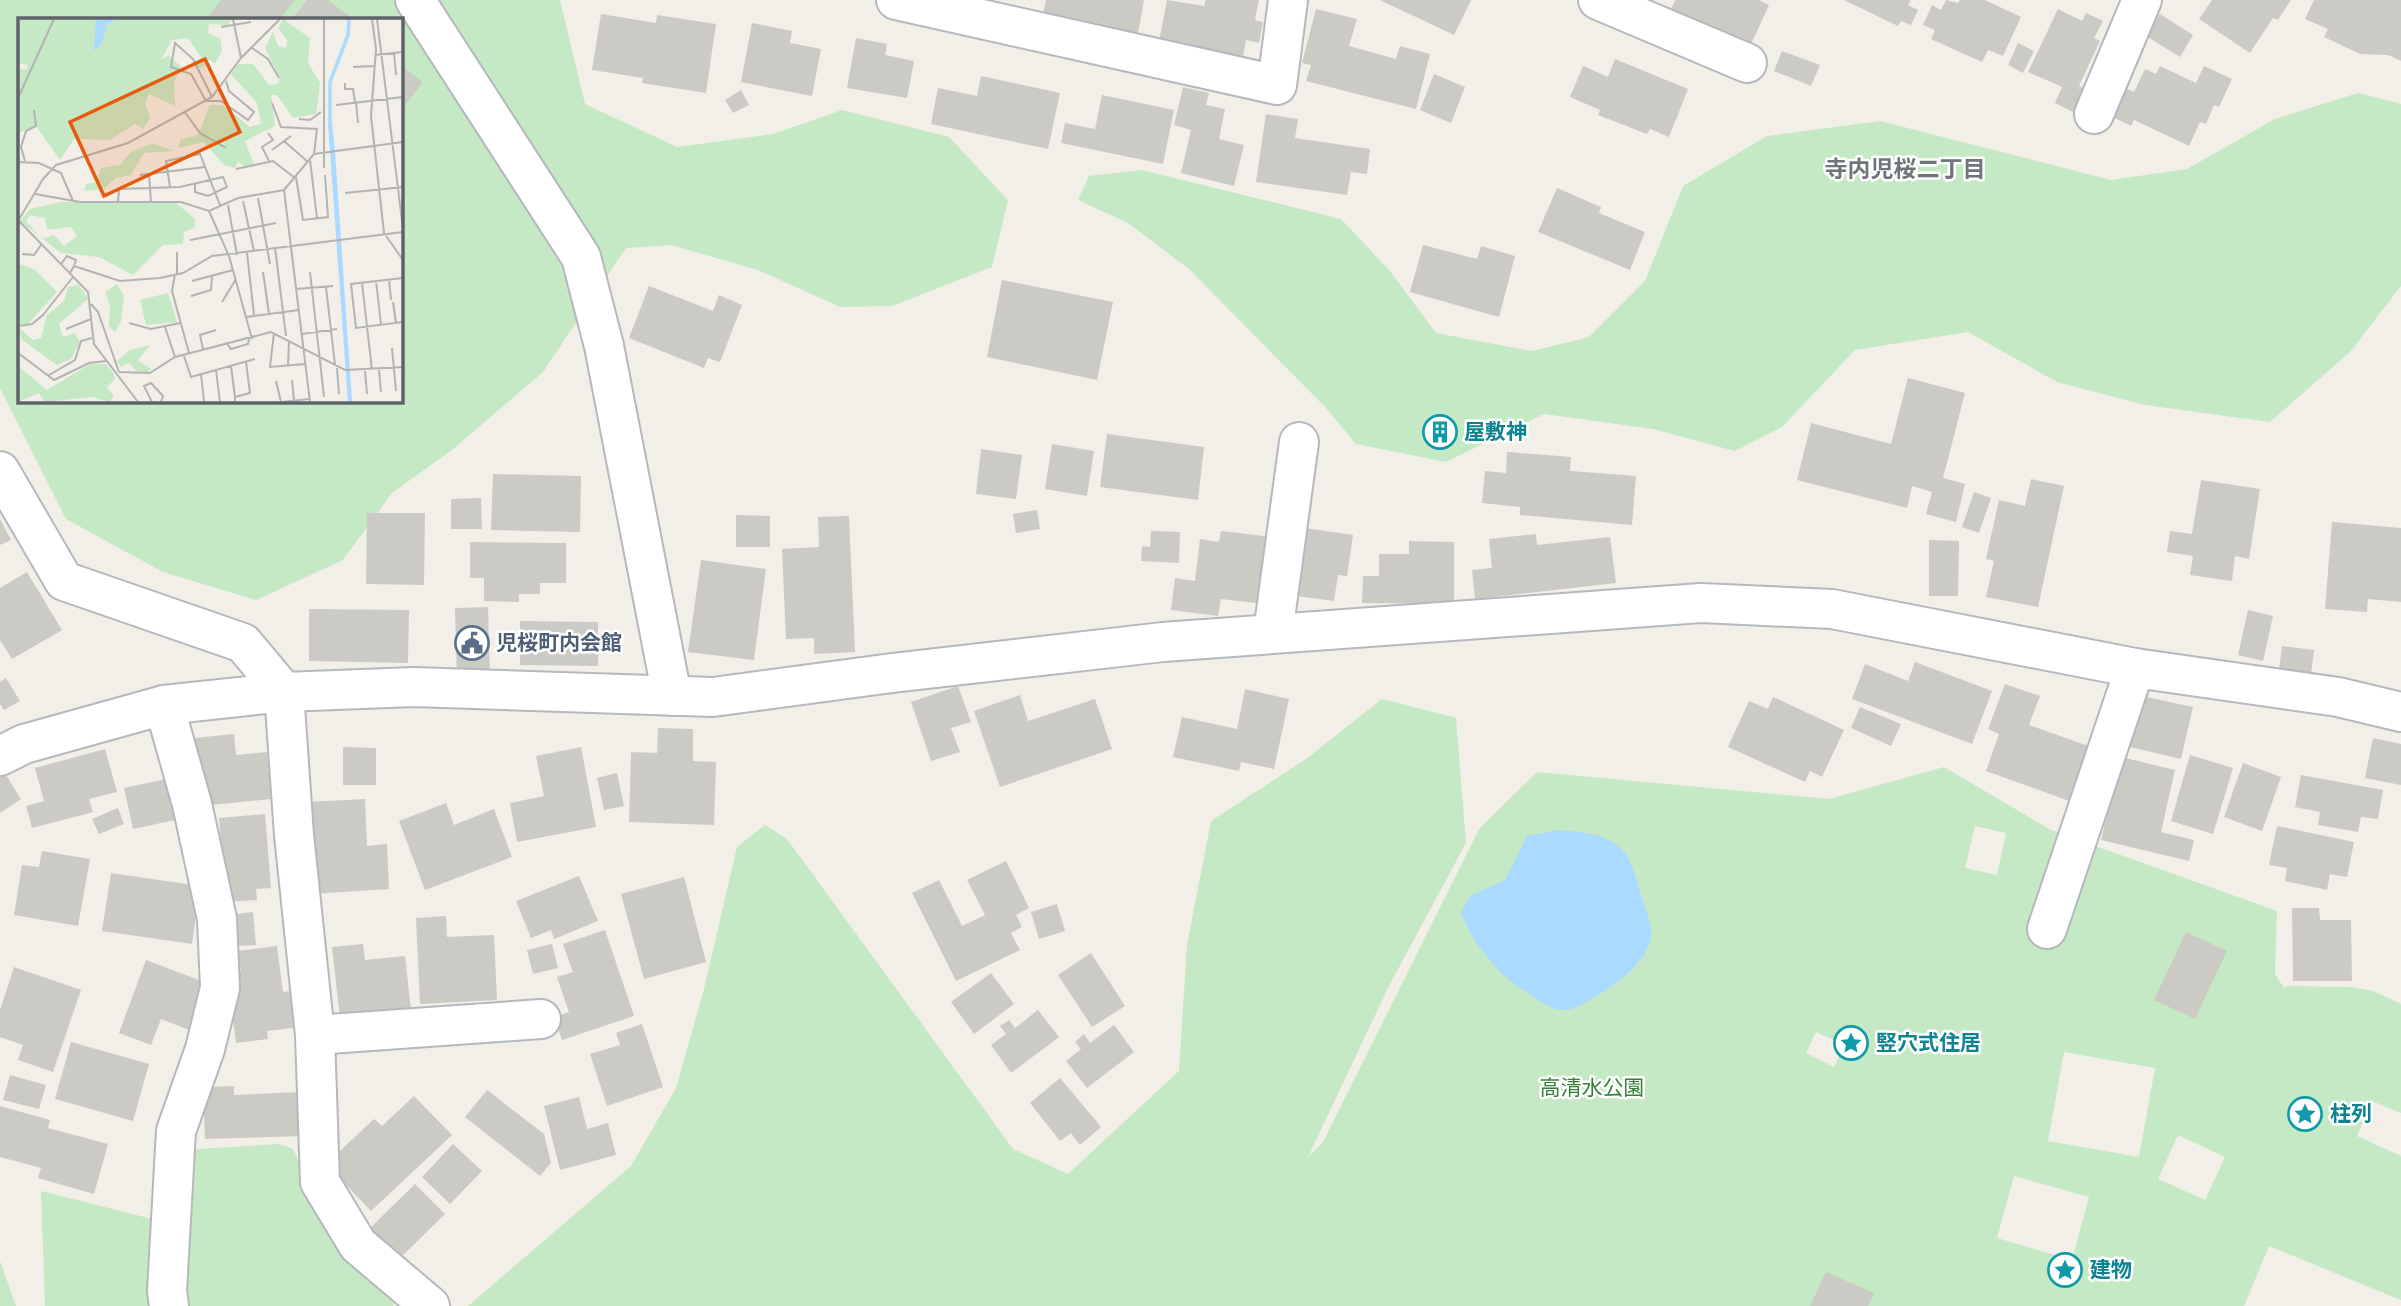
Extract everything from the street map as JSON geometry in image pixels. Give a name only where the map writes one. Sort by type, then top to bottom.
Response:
[{"type":"street","points":[[415,0],[582,257],[604,346],[673,696]]},
{"type":"street","points":[[896,0],[1277,85],[1288,0]]},
{"type":"street","points":[[1600,0],[1747,63]]},
{"type":"street","points":[[2094,114],[2142,0]]},
{"type":"street","points":[[1273,633],[1299,442]]},
{"type":"street","points":[[0,471],[64,581],[243,643],[284,692],[294,835],[315,1035],[320,1182],[358,1245],[430,1306]]},
{"type":"street","points":[[0,756],[24,744],[164,705],[284,692],[414,687],[713,697],[946,666],[1163,642],[1701,603],[1832,609],[2135,668],[2338,697],[2401,712]]},
{"type":"street","points":[[2047,929],[2135,668]]},
{"type":"street","points":[[164,705],[192,804],[217,919],[220,988],[205,1049],[176,1130],[167,1292],[169,1306]]},
{"type":"street","points":[[315,1035],[541,1019]]},
{"type":"green space","points":[[0,0],[560,0],[585,104],[677,147],[773,134],[842,110],[949,137],[1008,200],[992,267],[892,306],[840,307],[758,270],[671,245],[626,248],[543,372],[452,450],[392,493],[343,560],[256,600],[163,572],[66,519],[0,388]]},
{"type":"green space","points":[[2358,93],[2401,104],[2401,286],[2350,352],[2270,422],[2145,405],[2057,382],[1968,332],[1855,350],[1782,427],[1735,451],[1653,429],[1544,414],[1446,462],[1356,444],[1327,409],[1189,269],[1128,223],[1078,200],[1089,176],[1142,170],[1341,219],[1390,271],[1436,333],[1532,351],[1589,337],[1645,281],[1683,186],[1767,136],[1880,121],[2111,180],[2187,169],[2275,119]]},
{"type":"green space","name":"高清水公園","points":[[1382,699],[1456,718],[1466,843],[1389,986],[1308,1157],[1323,1142],[1479,829],[1537,772],[1829,799],[1944,767],[2051,830],[2277,911],[2275,974],[2284,988],[2351,987],[2373,991],[2401,1004],[2401,1113],[2372,1101],[2357,1136],[2401,1156],[2401,1300],[2269,1246],[2244,1306],[468,1306],[631,1166],[676,1088],[704,989],[737,847],[765,825],[787,839],[1013,1149],[1068,1174],[1179,1071],[1187,945],[1211,821],[1306,759]],"holes":[[[1975,826],[2006,833],[1997,875],[1965,868]],[[1816,1032],[1844,1045],[1834,1067],[1806,1053]],[[2064,1052],[2155,1068],[2139,1157],[2048,1141]],[[2178,1135],[2225,1157],[2205,1200],[2158,1179]],[[2014,1176],[2089,1197],[2072,1260],[1997,1238]]]},
{"type":"green space","points":[[279,1144],[293,1149],[320,1207],[394,1298],[393,1306],[183,1306],[186,1162],[197,1149]]},
{"type":"green space","points":[[41,1191],[156,1220],[156,1306],[45,1306]]},
{"type":"green space","points":[[0,1261],[16,1306],[0,1306]]},
{"type":"water","points":[[1558,830],[1594,835],[1619,847],[1633,870],[1651,930],[1647,949],[1634,967],[1600,994],[1566,1010],[1543,1003],[1505,976],[1470,933],[1461,912],[1470,896],[1505,880],[1527,836]]},
{"type":"building","points":[[221,0],[295,0],[281,18],[207,18]]},
{"type":"building","points":[[307,0],[328,0],[352,18],[293,18]]},
{"type":"building","points":[[1046,0],[1144,0],[1137,39],[1042,20]]},
{"type":"building","points":[[1167,0],[1204,6],[1206,0],[1259,0],[1255,20],[1263,22],[1259,43],[1246,40],[1242,63],[1158,47]]},
{"type":"building","points":[[1380,0],[1471,0],[1454,35]]},
{"type":"building","points":[[1675,0],[1759,0],[1769,5],[1747,53],[1668,16]]},
{"type":"building","points":[[1844,0],[1911,0],[1908,5],[1918,10],[1911,25],[1901,21],[1898,26]]},
{"type":"building","points":[[1946,0],[1958,3],[1960,0],[1985,0],[2021,17],[2003,56],[1988,50],[1982,62],[1931,39],[1935,30],[1923,25],[1932,5],[1941,10]]},
{"type":"building","points":[[2212,0],[2291,0],[2278,20],[2273,18],[2250,53],[2199,19]]},
{"type":"building","points":[[2314,0],[2401,0],[2401,61],[2388,55],[2360,54],[2324,37],[2328,29],[2305,19]]},
{"type":"building","points":[[1316,9],[1357,19],[1349,46],[1396,59],[1400,46],[1430,54],[1416,109],[1306,81],[1311,65],[1302,63]]},
{"type":"building","points":[[2058,9],[2082,21],[2086,13],[2103,21],[2094,38],[2100,41],[2079,86],[2092,92],[2081,116],[2055,103],[2062,87],[2028,72]]},
{"type":"building","points":[[601,14],[656,23],[657,15],[716,24],[706,93],[642,83],[643,78],[592,70]]},
{"type":"building","points":[[2160,14],[2193,35],[2180,57],[2146,36]]},
{"type":"building","points":[[752,23],[792,31],[790,43],[821,49],[812,96],[741,82]]},
{"type":"building","points":[[856,38],[887,44],[885,55],[914,61],[907,98],[847,88]]},
{"type":"building","points":[[2018,43],[2034,51],[2023,73],[2008,65]]},
{"type":"building","points":[[1782,51],[1820,65],[1811,86],[1774,71]]},
{"type":"building","points":[[1615,59],[1688,89],[1669,137],[1650,129],[1647,134],[1598,115],[1600,110],[1570,97],[1583,66],[1608,77]]},
{"type":"building","points":[[402,66],[423,82],[402,109]]},
{"type":"building","points":[[2160,66],[2196,83],[2204,66],[2232,79],[2219,107],[2214,105],[2206,124],[2200,122],[2189,146],[2134,120],[2131,126],[2109,115],[2122,87],[2134,92],[2145,69],[2156,74]]},
{"type":"building","points":[[1434,74],[1465,87],[1451,123],[1420,110]]},
{"type":"building","points":[[981,76],[1060,93],[1048,149],[931,124],[938,88],[977,96]]},
{"type":"building","points":[[1183,87],[1209,93],[1206,105],[1225,109],[1219,139],[1244,145],[1234,186],[1181,173],[1191,130],[1174,125]]},
{"type":"building","points":[[741,90],[749,105],[733,113],[725,100]]},
{"type":"building","points":[[1102,95],[1174,110],[1163,164],[1061,143],[1065,123],[1095,129]]},
{"type":"building","points":[[1266,114],[1298,119],[1295,138],[1370,149],[1367,174],[1351,172],[1347,195],[1256,182]]},
{"type":"building","points":[[1557,188],[1601,207],[1599,213],[1645,232],[1630,270],[1538,232]]},
{"type":"building","points":[[1423,245],[1477,259],[1481,246],[1515,256],[1499,317],[1410,292]]},
{"type":"building","points":[[1002,280],[1113,302],[1097,380],[987,357]]},
{"type":"building","points":[[649,286],[713,311],[719,295],[742,305],[720,362],[708,358],[704,368],[629,338]]},
{"type":"building","points":[[1908,378],[1965,393],[1943,478],[1965,484],[1956,522],[1926,514],[1932,492],[1912,486],[1907,508],[1797,480],[1811,423],[1891,444]]},
{"type":"building","name":"屋敷神","points":[[1446,421],[1449,441],[1434,444],[1431,423]]},
{"type":"building","points":[[1107,434],[1204,447],[1198,500],[1100,487]]},
{"type":"building","points":[[1052,444],[1094,451],[1087,496],[1045,489]]},
{"type":"building","points":[[981,449],[1022,455],[1016,499],[976,494]]},
{"type":"building","points":[[1507,452],[1571,457],[1570,471],[1636,476],[1632,525],[1520,515],[1520,507],[1482,503],[1485,471],[1506,473]]},
{"type":"building","points":[[493,474],[581,476],[580,532],[491,530]]},
{"type":"building","points":[[2031,479],[2064,486],[2038,607],[1986,597],[1994,561],[1986,559],[1999,500],[2025,506]]},
{"type":"building","points":[[2201,480],[2260,489],[2249,559],[2235,556],[2232,581],[2190,575],[2193,556],[2167,552],[2170,531],[2192,534]]},
{"type":"building","points":[[1974,492],[1991,498],[1979,533],[1962,527]]},
{"type":"building","points":[[481,498],[482,529],[451,529],[451,499]]},
{"type":"building","points":[[1037,510],[1040,529],[1016,533],[1013,514]]},
{"type":"building","points":[[367,513],[425,513],[424,585],[366,584]]},
{"type":"building","points":[[736,515],[770,516],[770,547],[736,547]]},
{"type":"building","points":[[849,516],[855,652],[814,654],[814,638],[786,639],[782,549],[819,547],[818,517]]},
{"type":"building","points":[[0,519],[11,540],[0,545]]},
{"type":"building","points":[[2332,522],[2401,528],[2401,602],[2368,599],[2367,612],[2325,609]]},
{"type":"building","points":[[1298,527],[1353,535],[1347,576],[1338,575],[1334,601],[1289,595]]},
{"type":"building","points":[[1151,531],[1180,532],[1179,563],[1141,561],[1142,546],[1150,547]]},
{"type":"building","points":[[1221,531],[1272,537],[1264,604],[1221,599],[1218,616],[1171,610],[1175,578],[1195,581],[1200,539],[1219,542]]},
{"type":"building","points":[[1536,534],[1537,545],[1610,537],[1616,583],[1475,599],[1472,570],[1492,568],[1489,539]]},
{"type":"building","points":[[1929,540],[1959,541],[1958,596],[1929,596]]},
{"type":"building","points":[[1409,541],[1454,542],[1454,604],[1362,603],[1363,576],[1379,576],[1379,554],[1409,554]]},
{"type":"building","points":[[470,542],[566,543],[566,583],[540,583],[540,594],[519,594],[519,602],[484,601],[484,578],[470,578]]},
{"type":"building","points":[[701,560],[766,569],[754,660],[688,652]]},
{"type":"building","points":[[27,572],[62,630],[12,659],[0,640],[0,588]]},
{"type":"building","name":"児桜町内会館","points":[[488,607],[490,678],[457,679],[455,608]]},
{"type":"building","points":[[309,609],[409,610],[408,663],[309,661]]},
{"type":"building","points":[[2248,610],[2273,616],[2263,661],[2238,655]]},
{"type":"building","points":[[520,621],[598,622],[598,666],[520,665]]},
{"type":"building","points":[[2282,646],[2314,650],[2311,675],[2279,670]]},
{"type":"building","points":[[1915,662],[1992,691],[1972,744],[1852,699],[1865,664],[1908,681]]},
{"type":"building","points":[[6,678],[20,701],[4,710],[0,704],[0,682]]},
{"type":"building","points":[[2005,684],[2040,696],[2029,725],[2091,747],[2072,802],[1986,771],[1999,734],[1988,729]]},
{"type":"building","points":[[958,686],[971,722],[951,728],[960,752],[931,761],[911,702]]},
{"type":"building","points":[[1245,689],[1289,699],[1274,769],[1241,762],[1239,771],[1173,757],[1182,717],[1237,729]]},
{"type":"building","points":[[1020,695],[1028,721],[1095,699],[1112,749],[1000,787],[974,711]]},
{"type":"building","points":[[2142,696],[2193,707],[2181,759],[2130,747]]},
{"type":"building","points":[[1773,697],[1844,730],[1822,777],[1810,771],[1805,782],[1728,747],[1749,701],[1768,709]]},
{"type":"building","points":[[1860,707],[1901,724],[1891,746],[1851,728]]},
{"type":"building","points":[[658,728],[693,729],[693,761],[716,762],[714,825],[629,822],[631,752],[657,753]]},
{"type":"building","points":[[234,734],[236,755],[267,752],[271,799],[201,806],[194,738]]},
{"type":"building","points":[[2373,738],[2401,744],[2401,785],[2365,778]]},
{"type":"building","points":[[343,747],[376,748],[376,785],[343,785]]},
{"type":"building","points":[[581,747],[596,827],[517,842],[510,803],[544,796],[536,756]]},
{"type":"building","points":[[105,749],[117,792],[89,799],[93,812],[32,828],[26,806],[44,801],[35,768]]},
{"type":"building","points":[[2190,755],[2233,768],[2213,834],[2171,821]]},
{"type":"building","points":[[2121,757],[2175,770],[2161,832],[2194,840],[2189,861],[2101,840]]},
{"type":"building","points":[[2243,763],[2281,777],[2262,831],[2224,817]]},
{"type":"building","points":[[4,772],[21,799],[0,813],[0,774]]},
{"type":"building","points":[[617,773],[624,806],[604,810],[597,778]]},
{"type":"building","points":[[2301,775],[2383,790],[2378,819],[2361,817],[2358,832],[2318,825],[2320,812],[2295,807]]},
{"type":"building","points":[[166,779],[175,820],[133,829],[124,788]]},
{"type":"building","points":[[365,799],[367,846],[387,844],[389,889],[313,894],[307,802]]},
{"type":"building","points":[[446,803],[454,825],[494,809],[512,857],[425,890],[399,821]]},
{"type":"building","points":[[118,808],[124,824],[99,834],[92,819]]},
{"type":"building","points":[[265,814],[271,888],[256,889],[257,900],[226,902],[219,818]]},
{"type":"building","points":[[2277,826],[2354,842],[2347,877],[2330,874],[2327,890],[2285,881],[2287,868],[2269,865]]},
{"type":"building","points":[[42,851],[90,859],[78,926],[14,915],[22,865],[39,867]]},
{"type":"building","points":[[1006,861],[1029,908],[1016,915],[1022,927],[1011,933],[1020,950],[956,981],[912,893],[939,880],[962,926],[985,915],[967,880]]},
{"type":"building","points":[[111,873],[200,886],[192,944],[102,931]]},
{"type":"building","points":[[579,876],[598,921],[554,939],[551,930],[531,938],[516,901]]},
{"type":"building","points":[[684,877],[706,962],[644,979],[621,894]]},
{"type":"building","points":[[1057,904],[1065,931],[1039,939],[1031,912]]},
{"type":"building","points":[[2292,908],[2319,908],[2320,920],[2351,920],[2352,981],[2293,981]]},
{"type":"building","points":[[253,912],[256,945],[232,946],[229,915]]},
{"type":"building","points":[[446,916],[447,937],[494,935],[497,1000],[420,1004],[416,918]]},
{"type":"building","points":[[605,930],[634,1016],[562,1040],[554,1017],[569,1012],[557,977],[573,972],[563,944]]},
{"type":"building","points":[[2186,932],[2227,951],[2195,1019],[2154,1000]]},
{"type":"building","points":[[363,944],[365,960],[405,956],[411,1010],[340,1018],[332,947]]},
{"type":"building","points":[[552,944],[558,968],[533,974],[527,950]]},
{"type":"building","points":[[277,946],[283,992],[297,990],[301,1027],[267,1031],[268,1039],[236,1043],[227,972],[241,971],[238,951]]},
{"type":"building","points":[[1091,953],[1125,1006],[1092,1027],[1058,975]]},
{"type":"building","points":[[146,960],[207,983],[189,1030],[161,1019],[151,1045],[119,1033]]},
{"type":"building","points":[[14,967],[81,990],[53,1072],[18,1060],[23,1045],[0,1037],[0,1010]]},
{"type":"building","points":[[991,973],[1014,1004],[974,1034],[951,1002]]},
{"type":"building","points":[[1038,1010],[1059,1037],[1011,1073],[991,1045],[1006,1034],[1000,1026],[1009,1020],[1015,1028]]},
{"type":"building","points":[[642,1024],[663,1087],[607,1106],[590,1054],[620,1045],[616,1033]]},
{"type":"building","points":[[1114,1025],[1134,1052],[1087,1088],[1066,1061],[1081,1049],[1075,1042],[1084,1034],[1090,1043]]},
{"type":"building","points":[[71,1042],[149,1064],[133,1121],[55,1099]]},
{"type":"building","points":[[10,1075],[46,1085],[39,1109],[3,1100]]},
{"type":"building","points":[[1060,1078],[1101,1127],[1080,1145],[1071,1133],[1060,1141],[1030,1103]]},
{"type":"building","points":[[234,1086],[234,1095],[302,1092],[304,1136],[205,1139],[203,1087]]},
{"type":"building","points":[[487,1090],[544,1134],[551,1163],[540,1176],[465,1117]]},
{"type":"building","points":[[414,1096],[452,1135],[371,1211],[326,1164],[374,1119],[382,1126]]},
{"type":"building","points":[[579,1097],[587,1129],[608,1123],[616,1155],[560,1170],[544,1106]]},
{"type":"building","points":[[0,1106],[50,1120],[48,1128],[108,1144],[94,1194],[38,1178],[41,1168],[0,1157]]},
{"type":"building","points":[[453,1144],[482,1171],[450,1204],[422,1177]]},
{"type":"building","points":[[415,1184],[445,1214],[397,1261],[367,1231]]},
{"type":"building","points":[[1826,1272],[1874,1293],[1868,1306],[1810,1306]]},
{"type":"place","name":"屋敷神","points":[[1440,432]]},
{"type":"place","name":"児桜町内会館","points":[[472,643]]},
{"type":"place","name":"竪穴式住居","points":[[1851,1043]]},
{"type":"place","name":"柱列","points":[[2305,1114]]},
{"type":"place","name":"建物","points":[[2065,1270]]},
{"type":"district","name":"寺内児桜二丁目","points":[[1905,169]]}]
